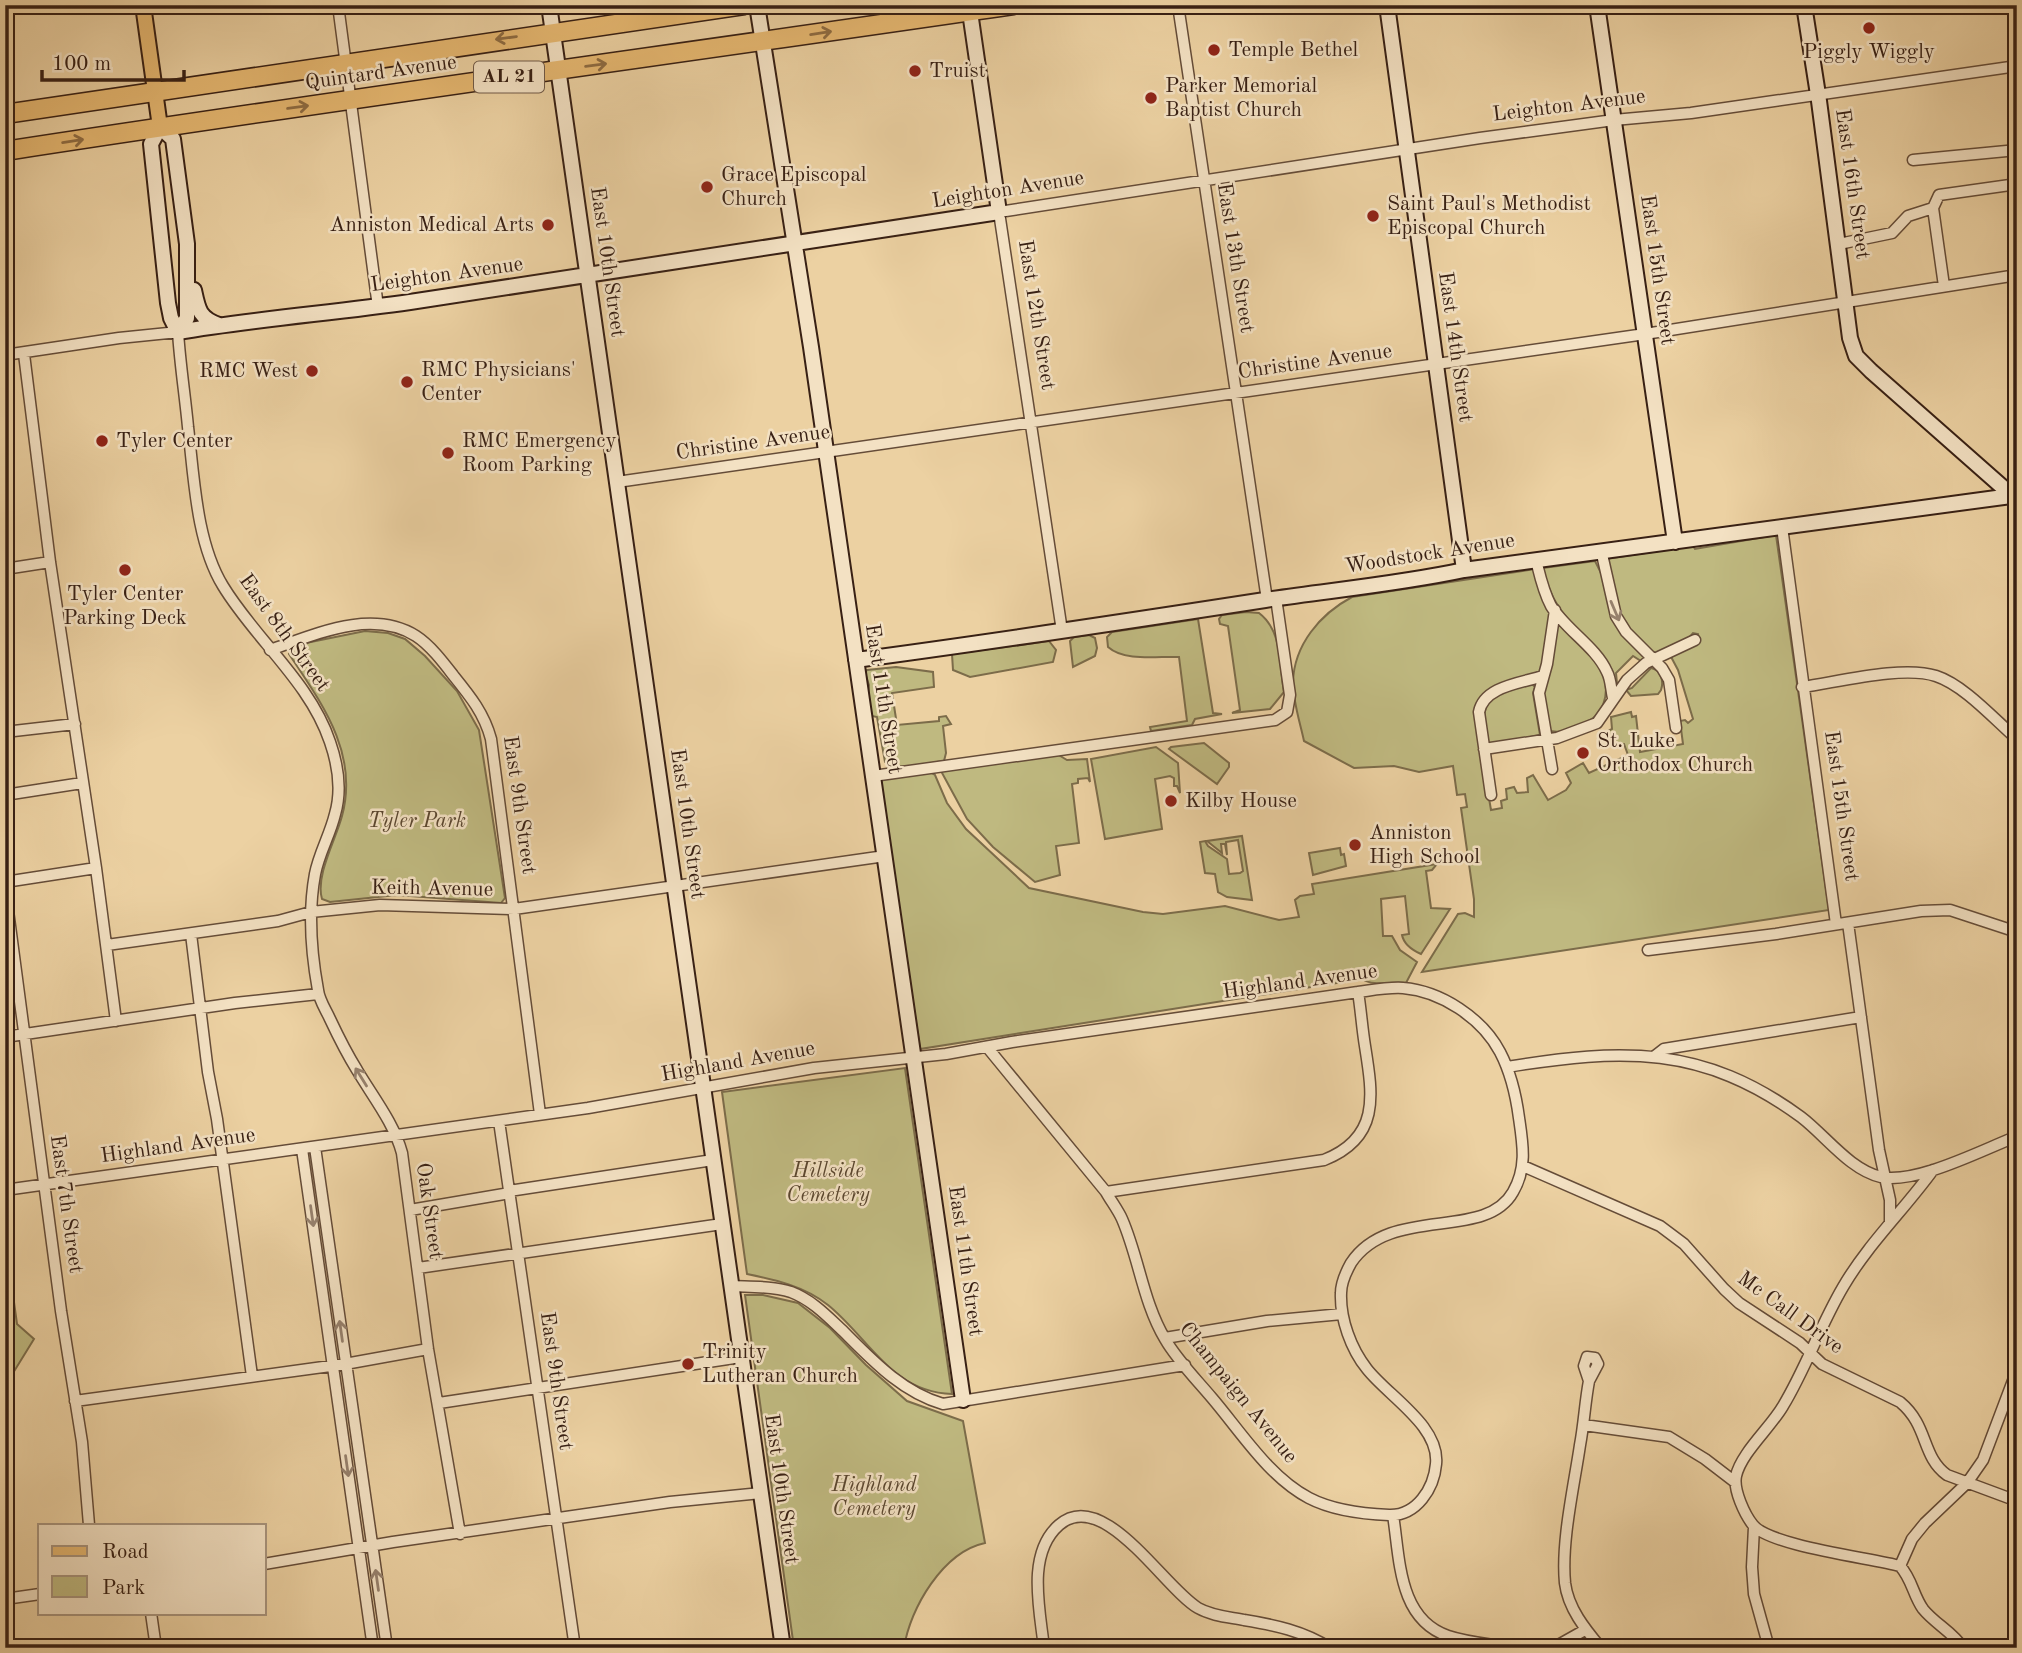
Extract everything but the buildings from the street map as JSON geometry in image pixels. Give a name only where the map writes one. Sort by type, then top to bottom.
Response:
[{"type":"highway","name":"Quintard Avenue","points":[[5,114],[744,5]]},
{"type":"highway","name":"Quintard Avenue","points":[[5,151],[350,99],[762,43],[969,8],[1013,5]]},
{"type":"main road","points":[[143,5],[160,127]]},
{"type":"street","points":[[338,5],[378,307]]},
{"type":"street","name":"East 10th Street","points":[[549,5],[783,1648]]},
{"type":"street","name":"East 11th Street","points":[[757,5],[885,856],[963,1400]]},
{"type":"street","name":"East 13th Street","points":[[873,776],[1275,720],[1287,712],[1290,695],[1236,393],[1178,5]]},
{"type":"street","name":"East 14th Street","points":[[1387,5],[1464,570]]},
{"type":"street","name":"East 15th Street","points":[[1597,5],[1675,541]]},
{"type":"street","name":"East 16th Street","points":[[1804,5],[1819,95],[1850,338],[1856,356],[2014,498]]},
{"type":"street","points":[[2012,5],[2017,34]]},
{"type":"street","name":"East 12th Street","points":[[969,8],[1062,631]]},
{"type":"street","name":"Leighton Avenue","points":[[5,355],[219,325],[378,307],[1407,150],[2017,66]]},
{"type":"street","name":"East 8th Street","points":[[178,332],[187,318],[187,264],[175,149],[173,139],[160,127],[152,144],[168,303],[178,332],[181,382],[204,540],[222,584],[316,712],[329,738],[337,766],[337,805],[316,870],[312,912]]},
{"type":"street","points":[[1913,160],[2017,150]]},
{"type":"street","points":[[1944,286],[1933,208],[1939,195],[2017,184]]},
{"type":"street","points":[[1839,244],[1892,233],[1908,216],[1933,208]]},
{"type":"street","points":[[187,264],[200,312],[208,321],[219,325]]},
{"type":"street","name":"Christine Avenue","points":[[617,482],[1645,334],[2017,275]]},
{"type":"street","points":[[24,354],[50,562],[116,1021]]},
{"type":"street","name":"Woodstock Avenue","points":[[856,660],[1020,638],[1601,550],[2014,498]]},
{"type":"street","name":"East 15th Street","points":[[1782,527],[1836,924]]},
{"type":"street","points":[[1601,550],[1616,616],[1626,632],[1662,668],[1669,680],[1676,728]]},
{"type":"street","points":[[1536,560],[1542,588],[1565,624],[1598,657],[1608,673],[1613,698]]},
{"type":"street","points":[[5,569],[50,562]]},
{"type":"street","points":[[1552,769],[1539,693],[1547,664],[1555,610]]},
{"type":"street","name":"East 9th Street","points":[[270,650],[334,629],[365,624],[398,628],[417,637],[445,665],[477,704],[489,730],[540,1114]]},
{"type":"street","points":[[1484,749],[1547,740],[1597,723],[1627,680],[1653,660],[1696,640]]},
{"type":"street","points":[[1802,687],[1904,672],[1937,676],[1956,686],[2017,739]]},
{"type":"street","points":[[1491,795],[1480,704],[1493,692],[1543,676]]},
{"type":"street","points":[[5,732],[75,724]]},
{"type":"street","points":[[5,795],[82,783]]},
{"type":"street","name":"Keith Avenue","points":[[107,945],[278,921],[312,912],[402,904],[514,909],[885,856]]},
{"type":"street","points":[[5,882],[96,868]]},
{"type":"street","name":"East 7th Street","points":[[5,888],[87,1488],[89,1524]]},
{"type":"street","points":[[1648,950],[1776,934],[1921,911],[1951,910],[2017,932]]},
{"type":"street","name":"Oak Street","points":[[312,912],[318,994],[354,1066],[397,1135],[410,1210],[428,1349],[460,1534]]},
{"type":"street","points":[[1848,923],[1884,1178],[1890,1200],[1891,1222]]},
{"type":"street","points":[[191,934],[252,1376]]},
{"type":"street","name":"Highland Avenue","points":[[5,1191],[499,1121],[802,1070],[987,1048],[1012,1042],[1390,988],[1418,990],[1439,997],[1471,1019],[1494,1042],[1507,1067]]},
{"type":"street","points":[[1106,1192],[1324,1160],[1350,1146],[1363,1129],[1372,1101],[1358,992]]},
{"type":"street","points":[[5,1037],[235,1003],[318,994]]},
{"type":"street","points":[[1655,1056],[1664,1049],[1861,1017]]},
{"type":"street","name":"Champaign Avenue","points":[[987,1048],[1106,1192],[1121,1217],[1164,1338],[1270,1466],[1292,1487],[1309,1498],[1330,1506],[1393,1515]]},
{"type":"street","points":[[1513,1648],[1451,1637],[1424,1622],[1407,1596],[1393,1515],[1410,1510],[1427,1494],[1436,1464],[1436,1453],[1432,1439],[1421,1423],[1365,1367],[1351,1341],[1342,1314],[1341,1286],[1347,1269],[1366,1245],[1400,1229],[1490,1213],[1508,1200],[1523,1166],[1523,1147],[1515,1091],[1507,1067],[1581,1056],[1623,1054],[1655,1056],[1704,1066],[1760,1090],[1812,1126],[1858,1167],[1884,1178],[1933,1170],[2015,1136]]},
{"type":"street","name":"East 9th Street","points":[[499,1121],[575,1648]]},
{"type":"street","points":[[315,1147],[387,1648]]},
{"type":"street","points":[[302,1149],[373,1648]]},
{"type":"street","points":[[410,1210],[509,1191],[713,1160]]},
{"type":"street","name":"Mc Call Drive","points":[[1523,1166],[1660,1226],[1684,1244],[1739,1303],[1800,1343],[1822,1364],[1900,1402],[1920,1425],[1933,1461],[1947,1475],[2017,1501]]},
{"type":"street","points":[[1769,1648],[1754,1594],[1754,1527],[1742,1505],[1735,1482],[1741,1463],[1785,1404],[1842,1288],[1869,1245],[1913,1198],[1933,1170]]},
{"type":"street","points":[[418,1268],[722,1224]]},
{"type":"street","points":[[316,1247],[329,1245]]},
{"type":"street","points":[[731,1286],[769,1287],[811,1302],[901,1385],[943,1404],[1185,1365]]},
{"type":"street","points":[[1164,1338],[1267,1321],[1342,1314]]},
{"type":"street","points":[[75,1401],[332,1366],[428,1349]]},
{"type":"street","points":[[439,1403],[536,1386],[741,1357]]},
{"type":"street","points":[[1900,1566],[1912,1539],[1967,1483],[1983,1460],[2017,1370]]},
{"type":"street","points":[[1589,1381],[1571,1506],[1565,1583],[1570,1602],[1586,1630],[1601,1648]]},
{"type":"street","points":[[1584,1425],[1670,1437],[1735,1482]]},
{"type":"street","points":[[342,1435],[355,1433]]},
{"type":"street","points":[[266,1564],[557,1518],[670,1502],[761,1493]]},
{"type":"street","points":[[1044,1648],[1038,1584],[1044,1546],[1065,1520],[1087,1515],[1107,1524],[1195,1606],[1215,1615],[1295,1630],[1330,1648]]},
{"type":"street","points":[[1754,1527],[1776,1539],[1900,1566],[1908,1574],[1913,1593],[1923,1609],[1953,1635],[1963,1648]]},
{"type":"street","points":[[5,1599],[38,1594]]},
{"type":"street","points":[[152,1614],[156,1648]]},
{"type":"street","points":[[1553,1648],[1586,1630]]},
{"type":"green space","points":[[1776,535],[1829,910],[1422,972],[1458,914],[1465,913],[1474,917],[1474,899],[1461,808],[1467,807],[1465,794],[1457,795],[1453,766],[1419,772],[1394,766],[1354,768],[1304,741],[1293,682],[1298,656],[1311,632],[1329,612],[1352,597],[1535,569],[1551,615],[1542,669],[1538,673],[1488,691],[1476,706],[1475,716],[1491,810],[1502,808],[1501,801],[1507,799],[1506,789],[1514,787],[1517,793],[1528,792],[1527,778],[1533,775],[1548,800],[1566,790],[1571,783],[1566,773],[1583,763],[1589,773],[1628,755],[1624,744],[1613,745],[1606,732],[1612,729],[1611,717],[1631,712],[1632,717],[1636,716],[1640,752],[1683,744],[1680,721],[1685,720],[1688,723],[1693,719],[1678,670],[1669,653],[1699,643],[1698,634],[1693,633],[1688,639],[1655,655],[1628,628],[1619,614],[1605,559],[1693,546],[1695,549]]},
{"type":"green space","points":[[1595,561],[1602,575],[1609,605],[1645,655],[1641,661],[1633,656],[1616,673],[1617,683],[1604,659],[1559,608],[1547,584],[1543,568]]},
{"type":"green space","points":[[1259,613],[1272,629],[1279,650],[1284,692],[1270,709],[1232,713],[1240,710],[1228,626],[1220,624],[1219,619],[1222,615]]},
{"type":"green space","points":[[1198,619],[1213,713],[1222,714],[1195,719],[1192,725],[1151,731],[1150,727],[1187,721],[1179,657],[1123,655],[1108,647],[1107,637],[1112,632]]},
{"type":"green space","points":[[1557,620],[1594,657],[1605,680],[1606,692],[1602,708],[1596,716],[1571,729],[1557,732],[1548,730],[1542,699]]},
{"type":"green space","name":"Tyler Park","points":[[365,631],[388,633],[405,639],[425,656],[457,691],[479,730],[505,898],[501,903],[397,895],[330,902],[322,899],[321,880],[342,816],[346,771],[334,730],[325,711],[289,654],[296,645]]},
{"type":"green space","points":[[1089,635],[1095,638],[1095,656],[1073,667],[1070,641],[1074,637]]},
{"type":"green space","points":[[1049,641],[1056,650],[1053,662],[970,677],[953,670],[952,654]]},
{"type":"green space","points":[[896,667],[933,672],[934,687],[892,693],[897,725],[939,721],[939,717],[946,716],[951,724],[943,726],[946,753],[944,761],[906,767],[885,762],[877,717],[872,716],[865,673],[867,670]]},
{"type":"green space","points":[[1651,668],[1661,676],[1661,690],[1658,694],[1631,696],[1626,690],[1632,688]]},
{"type":"green space","points":[[1532,684],[1535,687],[1533,693],[1540,735],[1492,745],[1488,743],[1484,716],[1489,700],[1505,690]]},
{"type":"green space","points":[[1204,743],[1229,763],[1217,784],[1169,749]]},
{"type":"green space","points":[[1156,747],[1178,763],[1180,793],[1177,786],[1174,786],[1174,778],[1170,776],[1155,779],[1162,829],[1105,839],[1091,759]]},
{"type":"green space","points":[[1057,754],[1067,760],[1087,759],[1090,782],[1088,778],[1078,779],[1078,783],[1072,784],[1079,843],[1056,846],[1060,875],[1035,882],[993,847],[967,819],[941,771]]},
{"type":"green space","points":[[928,771],[935,775],[947,803],[966,829],[1029,888],[1143,912],[1163,914],[1225,906],[1279,920],[1299,917],[1295,900],[1300,896],[1314,894],[1312,884],[1437,864],[1432,870],[1426,871],[1431,908],[1450,909],[1421,954],[1409,947],[1402,935],[1409,934],[1405,896],[1381,899],[1383,936],[1392,936],[1400,950],[1417,962],[1406,983],[1377,983],[1362,979],[920,1049],[880,780]]},
{"type":"green space","points":[[1242,836],[1252,900],[1227,897],[1218,892],[1215,874],[1205,873],[1200,842],[1205,841],[1227,859],[1229,874],[1240,873],[1243,871],[1238,840],[1226,842],[1227,855],[1225,844],[1221,844],[1222,853],[1207,841]]},
{"type":"green space","points":[[1340,848],[1346,866],[1313,875],[1309,853]]},
{"type":"green space","name":"Hillside Cemetery","points":[[905,1068],[952,1394],[931,1391],[897,1374],[819,1298],[789,1285],[747,1274],[722,1092]]},
{"type":"green space","points":[[13,1295],[17,1324],[34,1339],[10,1378],[5,1375],[5,1296]]},
{"type":"green space","name":"Highland Cemetery","points":[[745,1295],[763,1295],[798,1303],[830,1328],[907,1401],[963,1421],[985,1543],[970,1548],[955,1558],[931,1584],[913,1616],[904,1648],[794,1648]]},
{"type":"place","name":"Piggly Wiggly","points":[[1869,28]]},
{"type":"place","name":"Temple Bethel","points":[[1214,50]]},
{"type":"place","name":"Truist","points":[[915,71]]},
{"type":"place","name":"Parker Memorial Baptist Church","points":[[1151,98]]},
{"type":"place","name":"Grace Episcopal Church","points":[[707,187]]},
{"type":"place","name":"Saint Paul's Methodist Episcopal Church","points":[[1373,216]]},
{"type":"place","name":"Anniston Medical Arts","points":[[548,225]]},
{"type":"place","name":"RMC West","points":[[312,371]]},
{"type":"place","name":"RMC Physicians' Center","points":[[407,382]]},
{"type":"place","name":"Tyler Center","points":[[102,441]]},
{"type":"place","name":"RMC Emergency Room Parking","points":[[448,453]]},
{"type":"place","name":"Tyler Center Parking Deck","points":[[125,570]]},
{"type":"place","name":"St. Luke Orthodox Church","points":[[1583,753]]},
{"type":"place","name":"Kilby House","points":[[1171,801]]},
{"type":"place","name":"Anniston High School","points":[[1355,845]]},
{"type":"place","name":"Trinity Lutheran Church","points":[[688,1364]]}]
